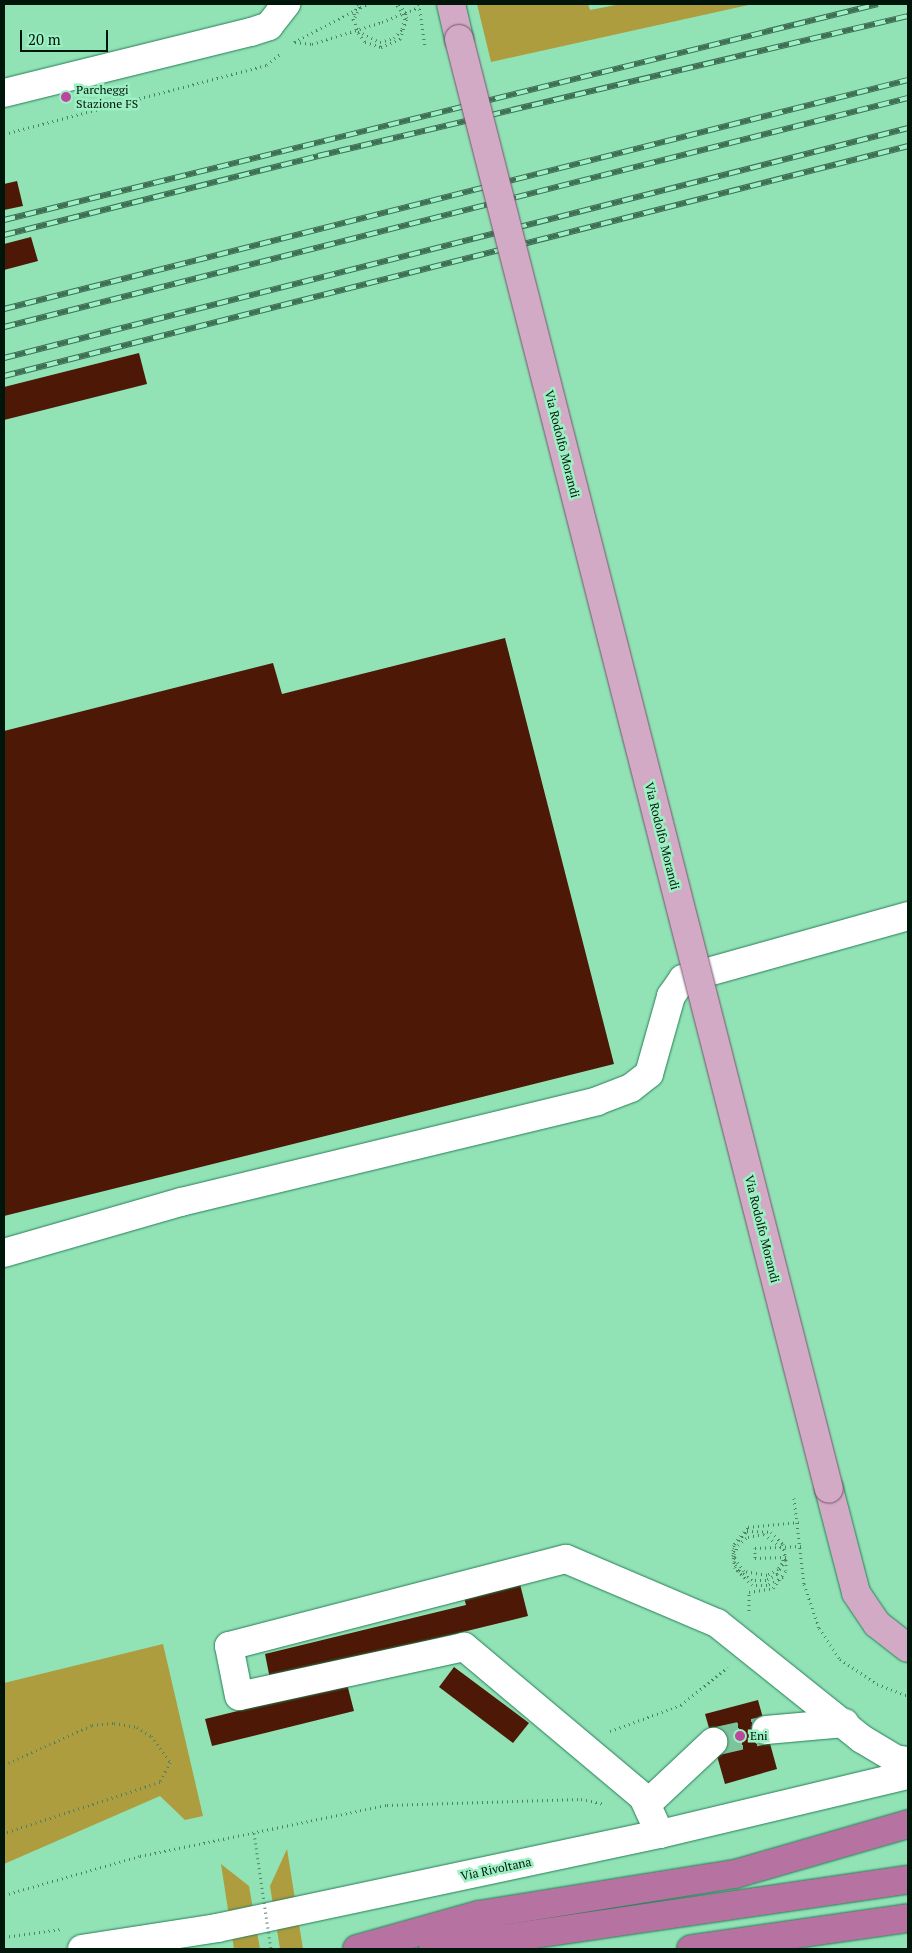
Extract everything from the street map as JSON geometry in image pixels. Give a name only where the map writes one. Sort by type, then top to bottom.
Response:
[{"type":"highway","points":[[357,1949],[478,1915],[735,1874],[908,1824]]},
{"type":"highway","points":[[433,1949],[908,1880]]},
{"type":"highway","points":[[691,1949],[908,1918]]},
{"type":"main road","name":"Via Rodolfo Morandi","points":[[451,4],[856,1594],[877,1624],[908,1648]]},
{"type":"street","points":[[4,93],[269,26],[286,4]]},
{"type":"street","points":[[4,1253],[181,1202],[597,1101],[631,1088],[649,1074],[671,996],[684,980],[908,916]]},
{"type":"street","points":[[660,1834],[647,1804],[464,1647],[239,1696],[230,1646],[566,1559],[717,1623],[845,1722],[862,1739],[895,1759],[908,1761]]},
{"type":"street","points":[[766,1730],[845,1722]]},
{"type":"street","points":[[647,1804],[713,1742]]},
{"type":"street","name":"Via Rivoltana","points":[[82,1949],[217,1928],[660,1834],[908,1775]]},
{"type":"path","points":[[357,4],[353,19],[358,32],[380,42],[394,38],[402,28],[406,13],[398,4]]},
{"type":"path","points":[[361,4],[355,18],[356,30],[365,42],[381,47],[400,39],[407,26],[407,18],[398,4]]},
{"type":"path","points":[[4,134],[267,65],[294,42],[367,4]]},
{"type":"path","points":[[269,26],[294,42],[312,44],[382,22],[419,5],[426,47]]},
{"type":"path","points":[[794,1498],[799,1522],[804,1584],[819,1628],[840,1658],[877,1684],[908,1696]]},
{"type":"path","points":[[783,1577],[767,1585],[752,1585],[735,1568],[734,1561],[734,1554],[738,1545],[748,1537],[764,1534],[784,1548],[784,1554],[785,1560],[777,1574],[766,1580],[752,1580],[738,1570],[734,1563],[733,1556],[734,1549],[735,1544],[747,1531],[772,1532],[783,1544],[785,1555],[782,1563],[778,1569],[767,1575],[744,1571],[735,1558],[733,1551],[734,1544],[748,1526],[799,1522]]},
{"type":"path","points":[[578,1743],[681,1706],[714,1680],[747,1646],[750,1592],[767,1590],[783,1577],[786,1557],[755,1558],[755,1548],[801,1546]]},
{"type":"path","points":[[4,1765],[92,1724],[114,1723],[137,1727],[151,1736],[170,1762],[160,1782],[4,1833]]},
{"type":"path","points":[[4,1895],[140,1856],[387,1805],[581,1799],[608,1805]]},
{"type":"path","points":[[254,1832],[271,1949]]},
{"type":"shaded area","points":[[477,4],[588,4],[590,10],[621,4],[753,4],[491,62]]},
{"type":"shaded area","points":[[163,1644],[203,1816],[185,1820],[160,1796],[4,1864],[4,1683]]},
{"type":"shaded area","points":[[287,1849],[303,1949],[280,1949],[270,1886]]},
{"type":"shaded area","points":[[221,1864],[249,1886],[260,1949],[234,1949]]},
{"type":"building","points":[[17,181],[23,206],[4,210],[4,184]]},
{"type":"building","points":[[31,237],[38,261],[4,270],[4,244]]},
{"type":"building","points":[[139,353],[147,384],[4,420],[4,387]]},
{"type":"building","points":[[505,638],[614,1064],[4,1216],[4,731],[273,663],[282,694]]},
{"type":"building","points":[[519,1580],[528,1616],[270,1679],[265,1654],[466,1605],[463,1594]]},
{"type":"building","points":[[454,1667],[529,1723],[513,1743],[439,1687]]},
{"type":"building","points":[[347,1684],[354,1711],[212,1746],[205,1719]]},
{"type":"building","name":"Eni","points":[[758,1700],[777,1769],[725,1784],[705,1714]]},
{"type":"tunnel","points":[[713,1742],[766,1730]]},
{"type":"railway","points":[[4,220],[878,4]]},
{"type":"railway","points":[[4,235],[318,156],[908,16]]},
{"type":"railway","points":[[4,309],[908,80]]},
{"type":"railway","points":[[4,327],[908,98]]},
{"type":"railway","points":[[4,358],[908,128]]},
{"type":"railway","points":[[4,376],[908,146]]},
{"type":"place","name":"Parcheggi Stazione FS","points":[[66,97]]},
{"type":"place","name":"Eni","points":[[740,1736]]}]
